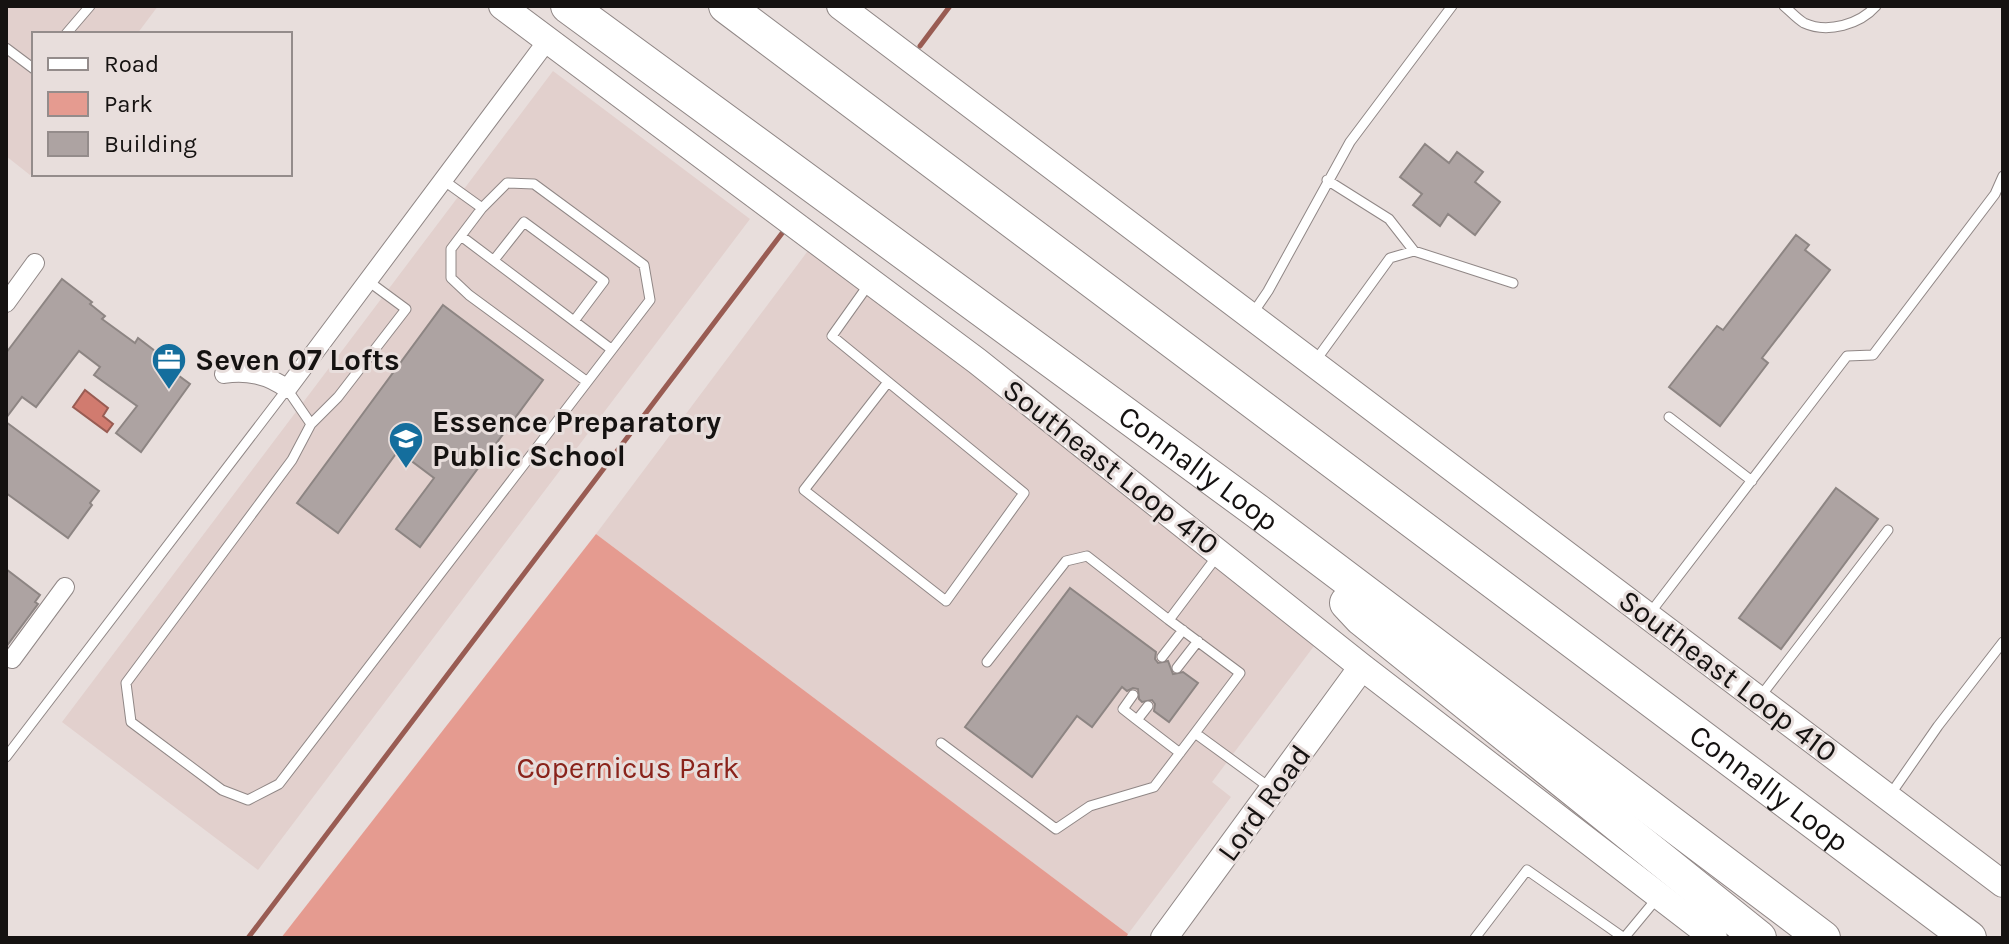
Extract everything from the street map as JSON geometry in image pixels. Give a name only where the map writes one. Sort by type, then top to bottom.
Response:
[{"type":"highway","name":"Connally Loop","points":[[568,6],[1257,511],[1823,938]]},
{"type":"highway","name":"Connally Loop","points":[[726,6],[1969,938]]},
{"type":"highway","points":[[1257,511],[1361,618],[1759,938]]},
{"type":"main road","name":"Southeast Loop 410","points":[[502,6],[871,281],[1362,667],[1714,938]]},
{"type":"main road","name":"Southeast Loop 410","points":[[840,6],[2003,884]]},
{"type":"main road","name":"Lord Road","points":[[1164,938],[1362,667]]},
{"type":"street","points":[[224,374],[243,371],[275,380],[287,389],[547,41]]},
{"type":"street","points":[[6,303],[35,263]]},
{"type":"street","points":[[12,659],[65,587]]},
{"type":"lane","points":[[68,32],[90,6]]},
{"type":"lane","points":[[1251,315],[1268,291],[1350,142],[1452,6]]},
{"type":"lane","points":[[1784,6],[1804,23],[1823,27],[1841,26],[1861,18],[1876,6]]},
{"type":"lane","points":[[6,48],[32,68]]},
{"type":"lane","points":[[1648,616],[1847,356],[1873,355],[1995,194],[2003,176]]},
{"type":"lane","points":[[443,180],[482,208]]},
{"type":"lane","points":[[1327,180],[1389,219],[1414,251],[1513,283]]},
{"type":"lane","points":[[368,281],[406,309],[338,397],[311,424],[292,460],[126,683],[131,722],[222,790],[248,800],[279,784],[650,300],[644,265],[534,184],[507,183],[482,208],[451,249],[451,278],[469,295],[586,381]]},
{"type":"lane","points":[[494,260],[524,222],[604,281],[574,321]]},
{"type":"lane","points":[[461,236],[611,349]]},
{"type":"lane","points":[[1314,363],[1390,258],[1414,251]]},
{"type":"lane","points":[[871,281],[832,336],[1024,493],[946,601],[804,490],[888,382]]},
{"type":"lane","points":[[6,757],[287,389],[311,424]]},
{"type":"lane","points":[[1669,417],[1752,481]]},
{"type":"lane","points":[[1758,699],[1888,530]]},
{"type":"lane","points":[[1169,620],[1220,553]]},
{"type":"lane","points":[[941,743],[1056,829],[1090,806],[1154,787],[1240,673],[1087,556],[1066,561],[987,662]]},
{"type":"lane","points":[[1162,657],[1183,630]]},
{"type":"lane","points":[[1177,668],[1198,641]]},
{"type":"lane","points":[[1888,797],[2003,642]]},
{"type":"lane","points":[[1133,695],[1123,709],[1180,753]]},
{"type":"lane","points":[[1137,720],[1148,706]]},
{"type":"lane","points":[[1195,733],[1274,790]]},
{"type":"lane","points":[[1475,938],[1527,870],[1624,938],[1658,897]]},
{"type":"shaded area","points":[[6,6],[158,6],[138,32],[32,32],[32,172],[30,175],[6,156]]},
{"type":"shaded area","name":"Essence Preparatory Public School","points":[[553,71],[750,219],[258,870],[62,722]]},
{"type":"shaded area","points":[[810,248],[1323,634],[1212,782],[1231,797],[1128,934],[596,534]]},
{"type":"shaded area","points":[[85,390],[108,408],[103,416],[113,424],[107,432],[73,407]]},
{"type":"green space","name":"Copernicus Park","points":[[596,534],[1128,934],[1126,938],[281,938]]},
{"type":"building","points":[[1425,144],[1449,163],[1457,152],[1483,172],[1475,182],[1500,202],[1475,235],[1448,214],[1440,226],[1413,205],[1422,194],[1400,177]]},
{"type":"building","points":[[1796,235],[1809,245],[1805,250],[1830,270],[1762,358],[1768,363],[1720,426],[1669,387],[1717,326],[1723,330]]},
{"type":"building","points":[[62,279],[92,302],[90,304],[105,316],[102,319],[135,343],[138,338],[159,354],[156,359],[190,384],[141,452],[116,433],[137,406],[94,375],[100,367],[79,351],[36,407],[22,397],[6,418],[6,353]]},
{"type":"building","points":[[443,305],[543,380],[420,547],[396,529],[434,478],[398,451],[338,533],[297,503]]},
{"type":"building","points":[[6,422],[99,491],[68,538],[6,493]]},
{"type":"building","points":[[1836,488],[1878,519],[1781,649],[1739,618]]},
{"type":"building","points":[[6,569],[40,595],[35,602],[38,604],[6,647]]},
{"type":"building","points":[[1070,588],[1156,652],[1158,663],[1168,661],[1173,674],[1183,672],[1198,683],[1169,722],[1154,711],[1152,700],[1142,702],[1139,699],[1138,689],[1127,691],[1122,687],[1092,727],[1077,716],[1032,777],[965,727]]},
{"type":"waterway","points":[[920,46],[950,6]]},
{"type":"waterway","points":[[248,938],[786,228]]},
{"type":"place","name":"Seven 07 Lofts","points":[[169,391]]},
{"type":"place","name":"Essence Preparatory Public School","points":[[406,470]]}]
